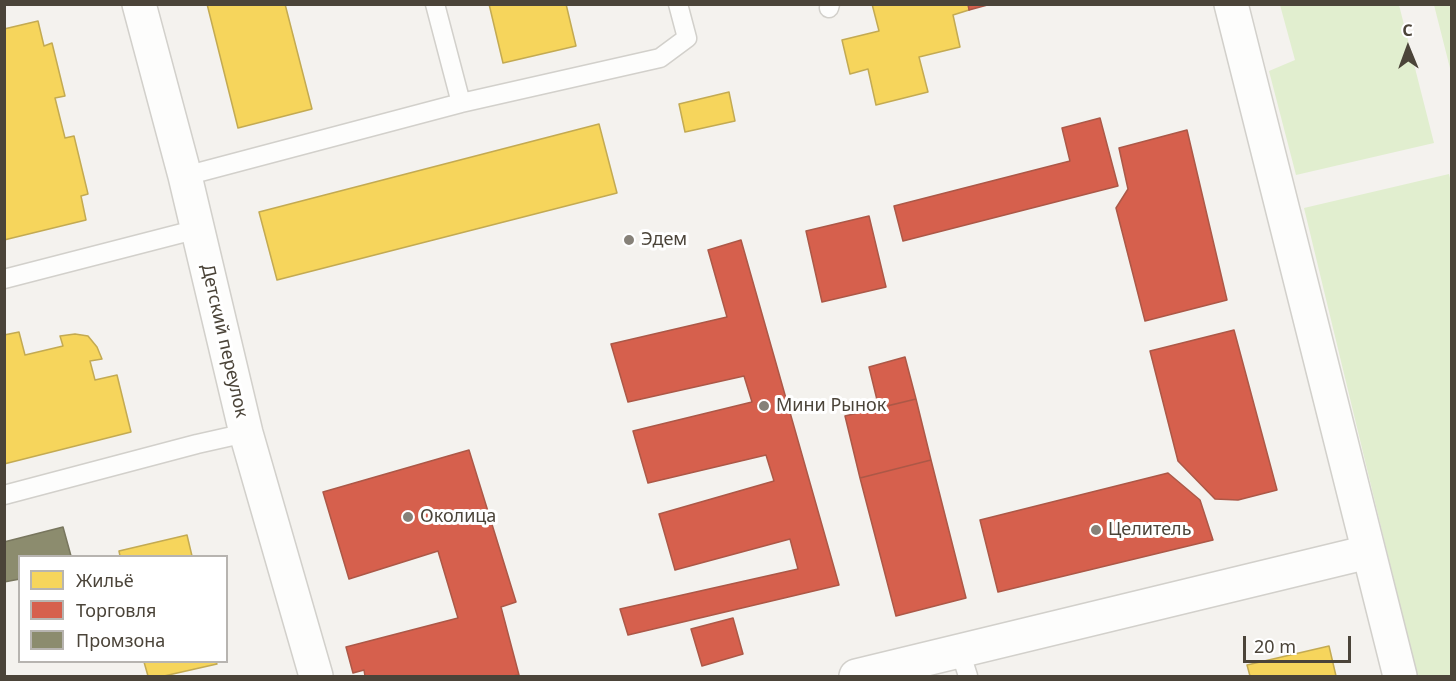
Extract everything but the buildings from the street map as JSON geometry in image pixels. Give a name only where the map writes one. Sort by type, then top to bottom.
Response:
[{"type":"street","name":"Детский переулок","points":[[139,4],[185,176],[246,433],[316,676]]},
{"type":"street","points":[[1231,4],[1400,676]]},
{"type":"street","points":[[856,676],[964,664],[1368,552]]},
{"type":"lane","points":[[435,4],[461,104]]},
{"type":"lane","points":[[185,176],[461,104],[660,58],[687,38],[678,4]]},
{"type":"lane","points":[[4,279],[198,229]]},
{"type":"lane","points":[[4,495],[246,433]]},
{"type":"green space","points":[[1280,5],[1399,5],[1434,143],[1296,175],[1269,71],[1295,60]]},
{"type":"green space","points":[[1434,5],[1451,5],[1451,72]]},
{"type":"green space","points":[[1449,174],[1452,186],[1451,676],[1417,676],[1304,208]]},
{"type":"place","name":"Эдем","points":[[629,240]]},
{"type":"place","name":"Мини Рынок","points":[[764,406]]},
{"type":"place","name":"Околица","points":[[408,517]]},
{"type":"place","name":"Целитель","points":[[1096,530]]}]
